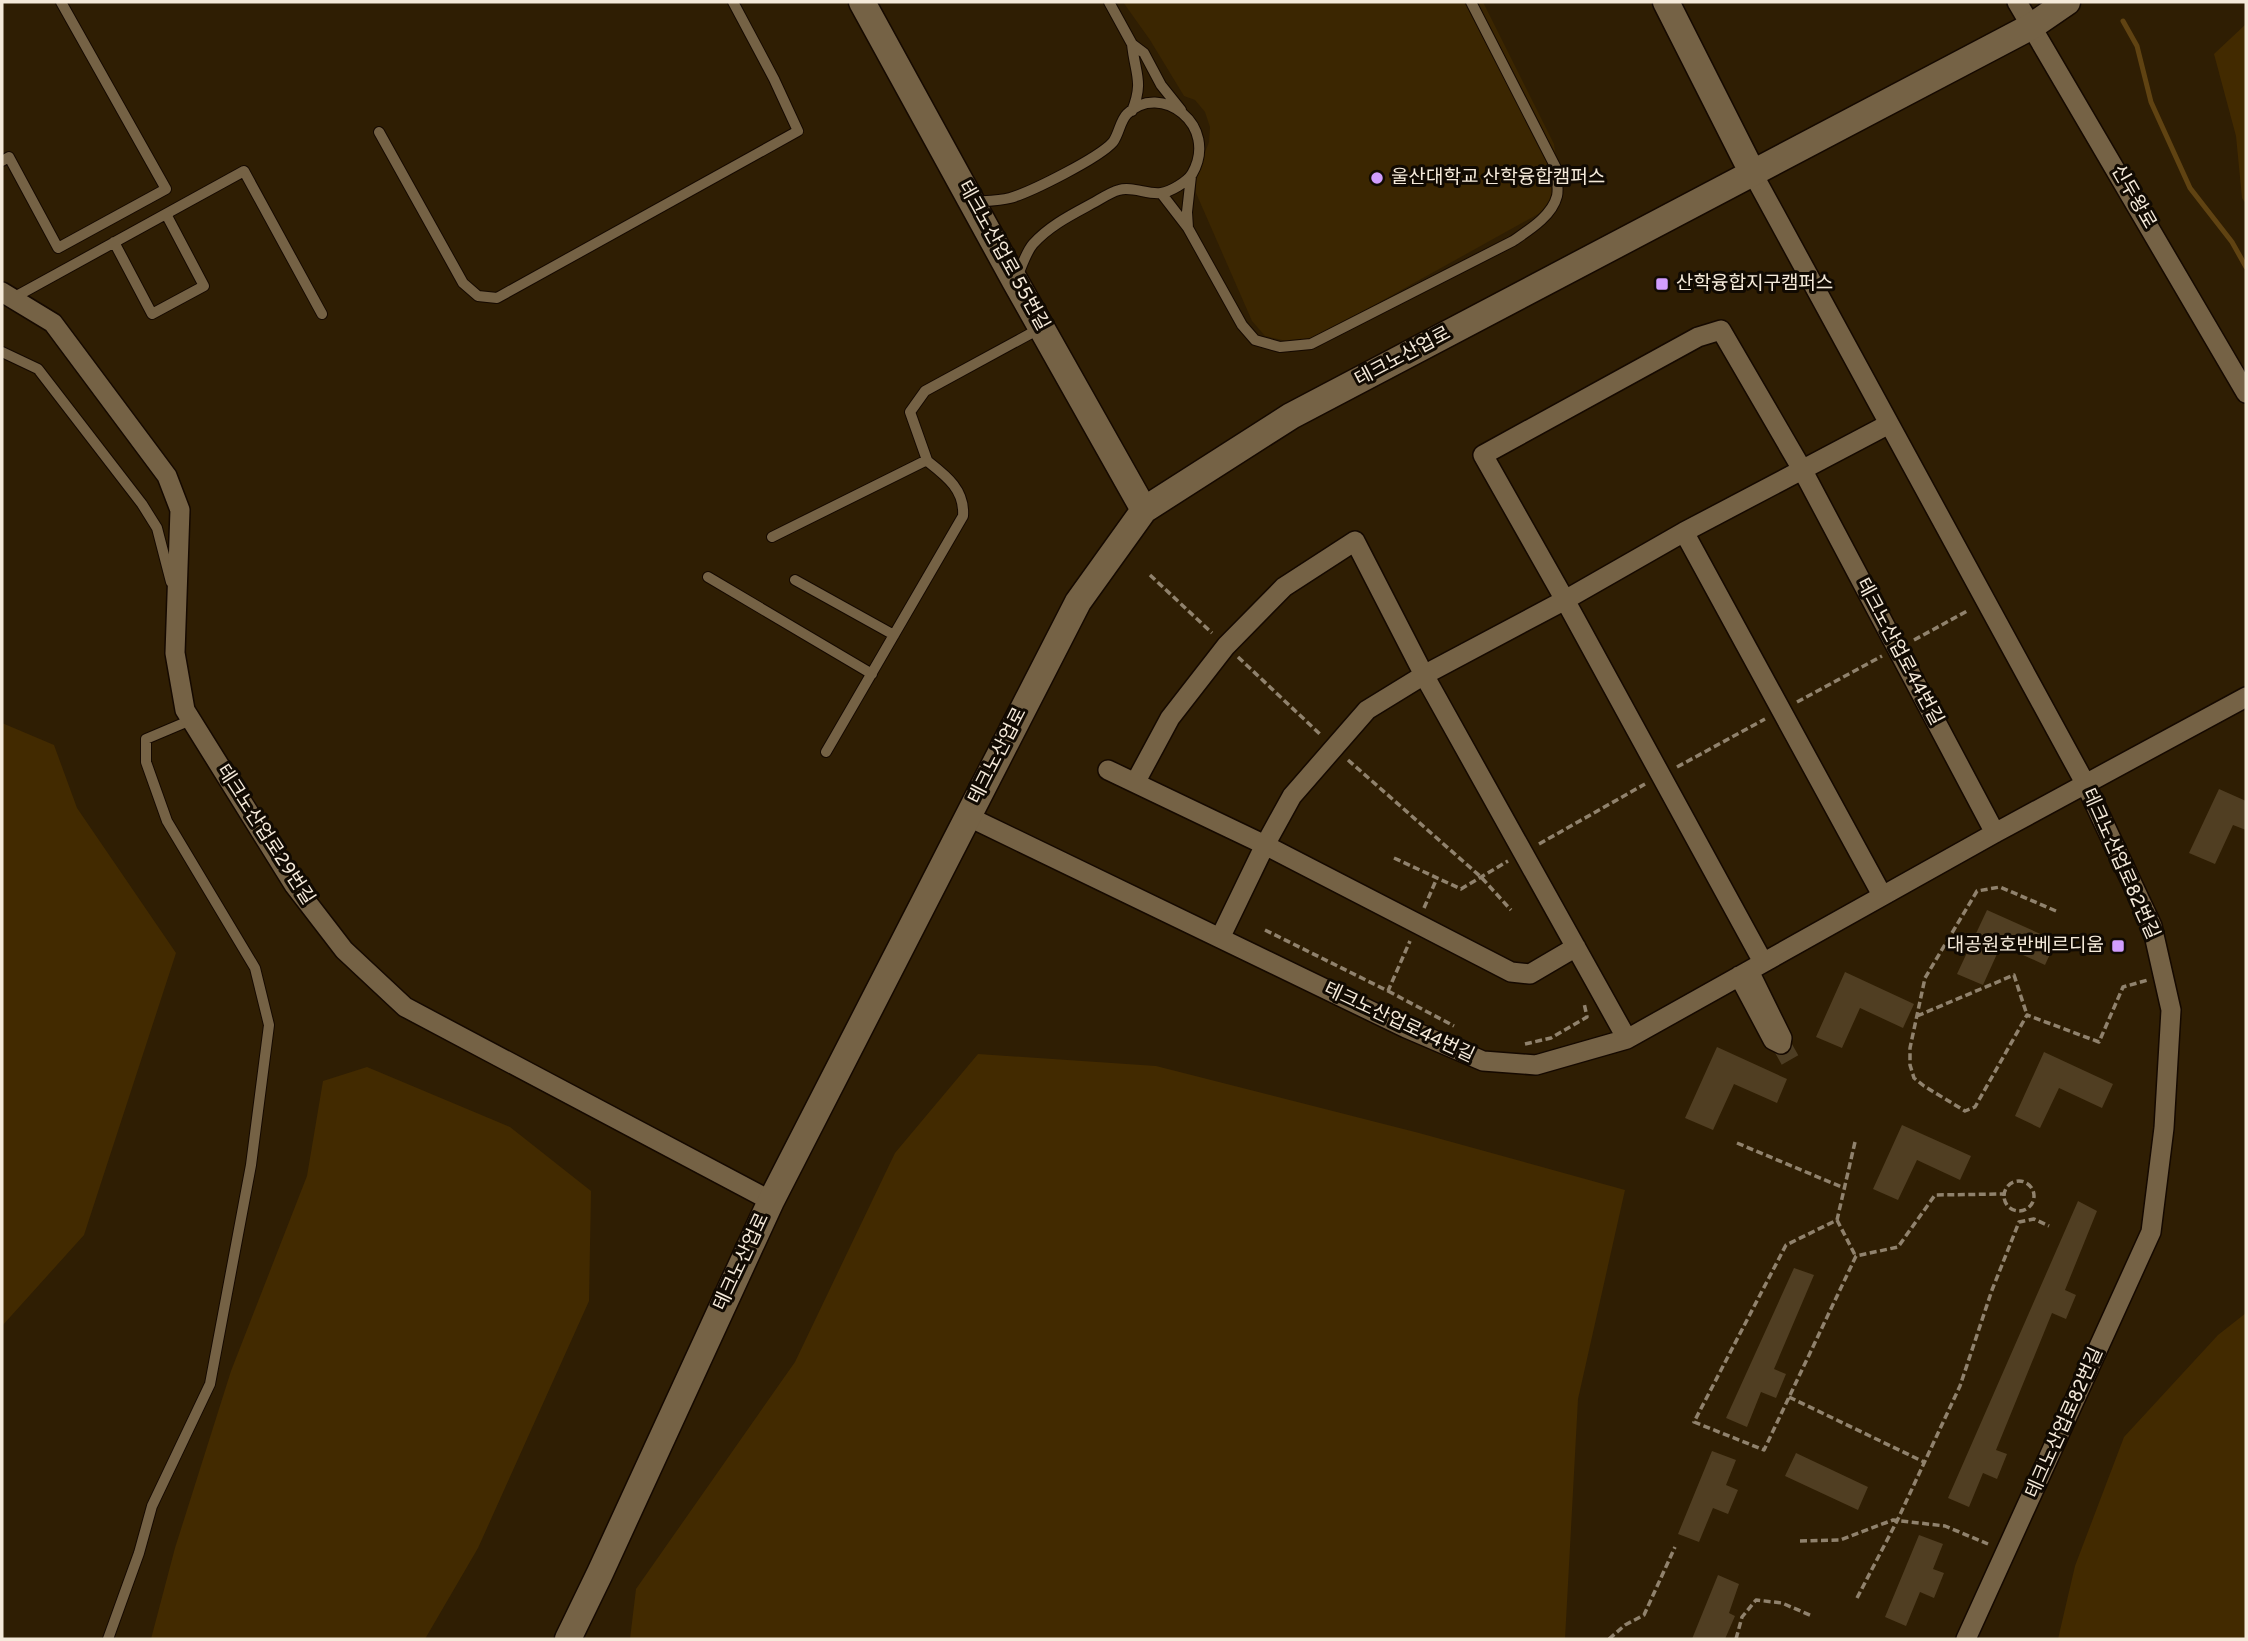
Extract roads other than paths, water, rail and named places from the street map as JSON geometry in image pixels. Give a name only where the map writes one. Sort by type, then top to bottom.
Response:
[{"type":"main road","name":"테크노산업로 55번길","points":[[862,2],[1144,510]]},
{"type":"main road","points":[[1666,2],[1752,172]]},
{"type":"main road","name":"테크노산업로","points":[[568,1639],[771,1201],[967,816],[1078,603],[1144,510],[1291,416],[2032,26],[2067,2]]},
{"type":"street","name":"신두왕로","points":[[2017,2],[2246,393]]},
{"type":"street","name":"테크노산업로82번길","points":[[1752,172],[2085,783],[2152,926],[2171,1010],[2164,1128],[2151,1232],[1966,1639]]},
{"type":"street","name":"테크노산업로29번길","points":[[7,295],[53,323],[167,476],[180,510],[175,653],[185,710],[295,885],[344,950],[405,1007],[771,1201]]},
{"type":"street","name":"테크노산업로44번길","points":[[1565,600],[1483,455],[1698,337],[1721,330],[1803,471],[1996,833]]},
{"type":"street","points":[[1220,938],[1292,796],[1367,710],[1424,675],[1565,600],[1684,532],[1889,424]]},
{"type":"street","points":[[1684,532],[1882,895]]},
{"type":"street","points":[[1135,783],[1170,718],[1226,646],[1284,587],[1355,541],[1424,675],[1627,1039]]},
{"type":"street","points":[[1565,600],[1661,776],[1750,970]]},
{"type":"street","name":"테크노산업로44번길","points":[[967,816],[1406,1028],[1483,1061],[1536,1065],[1627,1039],[1882,895],[2246,697]]},
{"type":"street","points":[[1108,770],[1265,845],[1511,972],[1530,974],[1576,947]]},
{"type":"lane","points":[[2,161],[9,157],[58,248],[166,190],[61,2]]},
{"type":"lane","points":[[379,132],[463,283],[478,296],[497,298],[798,131],[733,2]]},
{"type":"lane","points":[[1109,2],[1132,44],[1140,78],[1139,94],[1132,111]]},
{"type":"lane","points":[[1161,193],[1188,228],[1242,326],[1255,340],[1280,347],[1311,344],[1513,241],[1537,224],[1550,208],[1557,196],[1556,168],[1471,2]]},
{"type":"lane","points":[[1132,44],[1144,53],[1161,85],[1195,125],[1200,139],[1199,155],[1191,176],[1188,228]]},
{"type":"lane","points":[[973,202],[1010,198],[1078,167],[1113,142],[1127,114],[1139,106],[1151,103],[1165,105],[1184,113]]},
{"type":"lane","points":[[7,295],[114,242],[244,171],[322,313]]},
{"type":"lane","points":[[1015,281],[1032,245],[1056,223],[1120,189],[1161,193],[1191,176]]},
{"type":"lane","points":[[114,242],[152,314],[204,286],[166,214]]},
{"type":"lane","points":[[826,752],[963,516],[964,505],[953,482],[926,460],[909,412],[925,391],[1042,327]]},
{"type":"lane","points":[[2,352],[38,369],[142,504],[157,528],[177,603]]},
{"type":"lane","points":[[772,537],[926,460]]},
{"type":"lane","points":[[708,577],[872,674]]},
{"type":"lane","points":[[795,580],[894,635]]},
{"type":"lane","points":[[108,1639],[139,1553],[152,1506],[209,1384],[251,1165],[269,1025],[256,968],[167,821],[146,762],[146,739],[191,720]]},
{"type":"waterway","points":[[2123,21],[2137,46],[2151,102],[2190,188],[2232,242],[2246,267]]},
{"type":"tunnel","points":[[1781,1044],[1790,1060]]},
{"type":"place","name":"울산대학교 산학융합캠퍼스","points":[[1377,178]]},
{"type":"place","name":"산학융합지구캠퍼스","points":[[1662,284]]},
{"type":"place","name":"대공원호반베르디움","points":[[2118,946]]}]
